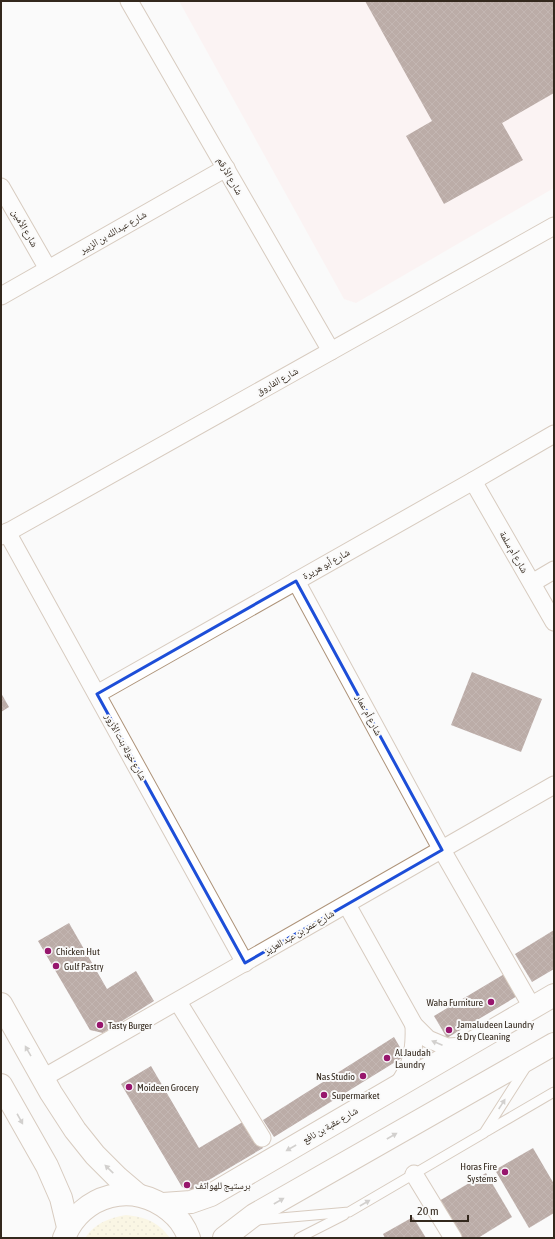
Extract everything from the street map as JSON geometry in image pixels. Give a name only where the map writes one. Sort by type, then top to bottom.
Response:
[{"type":"main road","name":"شارع عقبة بن نافع","points":[[163,1204],[191,1202],[211,1195],[554,995]]},
{"type":"main road","points":[[1,1004],[43,1078],[75,1130],[95,1155],[138,1195]]},
{"type":"main road","points":[[224,1238],[254,1215],[546,1050]]},
{"type":"main road","points":[[1,1085],[47,1166],[61,1198],[66,1233]]},
{"type":"main road","points":[[66,1233],[83,1211],[91,1204],[106,1197],[122,1194],[151,1198],[163,1204],[177,1216],[187,1231],[189,1238]]},
{"type":"street","name":"شارع الأرقم","points":[[129,1],[331,350]]},
{"type":"street","name":"شارع عبدالله بن الزبير","points":[[1,296],[226,168]]},
{"type":"street","name":"شارع الأمين","points":[[1,187],[48,269]]},
{"type":"street","name":"شارع الفاروق","points":[[4,534],[554,226]]},
{"type":"street","name":"شارع أبو هريرة","points":[[97,694],[554,434]]},
{"type":"street","name":"شارع أم سلمة","points":[[473,481],[554,622]]},
{"type":"street","name":"شارع خولة بنت الأزور","points":[[4,534],[97,694],[245,963]]},
{"type":"street","points":[[532,583],[554,570]]},
{"type":"street","name":"شارع أم عمار","points":[[296,581],[442,850],[532,1007]]},
{"type":"street","name":"شارع عمر بن عبد العزيز","points":[[43,1078],[178,1002],[554,785]]},
{"type":"street","points":[[346,905],[414,1025],[428,1039],[447,1047],[466,1046]]},
{"type":"street","points":[[178,1002],[262,1138]]},
{"type":"street","points":[[396,1087],[406,1074],[412,1058],[415,1042],[414,1025]]},
{"type":"street","points":[[414,1174],[453,1238]]},
{"type":"lane","points":[[484,1133],[546,1050]]},
{"type":"lane","points":[[299,1238],[349,1212],[554,1092]]},
{"type":"lane","points":[[245,1221],[349,1212]]},
{"type":"highlighted area","points":[[296,581],[442,850],[245,963],[97,694]]},
{"type":"shaded area","points":[[179,1],[554,1],[554,188],[356,303],[344,299]]},
{"type":"sand","points":[[126,1215],[140,1217],[151,1221],[161,1228],[170,1238],[85,1238],[93,1228],[103,1222]]},
{"type":"building","points":[[365,1],[554,1],[554,93],[502,123],[523,160],[444,204],[406,136],[432,121]]},
{"type":"building","points":[[472,672],[542,699],[521,752],[451,725]]},
{"type":"building","points":[[1,693],[9,707],[1,712]]},
{"type":"building","points":[[69,923],[107,989],[136,971],[154,1001],[103,1033],[90,1030],[38,941]]},
{"type":"building","points":[[554,930],[554,969],[532,982],[515,954]]},
{"type":"building","points":[[506,973],[519,995],[447,1038],[434,1016]]},
{"type":"building","points":[[394,1037],[405,1056],[274,1137],[263,1120]]},
{"type":"building","points":[[151,1066],[199,1148],[246,1120],[263,1148],[192,1190],[182,1187],[121,1084]]},
{"type":"building","points":[[533,1148],[554,1184],[554,1213],[529,1228],[495,1170]]},
{"type":"building","points":[[486,1173],[512,1217],[478,1238],[462,1238],[439,1201]]},
{"type":"building","points":[[413,1217],[426,1238],[385,1238],[383,1234]]},
{"type":"place","name":"Chicken Hut","points":[[48,951]]},
{"type":"place","name":"Gulf Pastry","points":[[56,966]]},
{"type":"place","name":"Waha Furniture","points":[[491,1002]]},
{"type":"place","name":"Tasty Burger","points":[[100,1025]]},
{"type":"place","name":"Jamaludeen Laundry & Dry Cleaning","points":[[449,1030]]},
{"type":"place","name":"Al Jaudah Laundry","points":[[387,1058]]},
{"type":"place","name":"Nas Studio","points":[[363,1076]]},
{"type":"place","name":"Moideen Grocery","points":[[129,1087]]},
{"type":"place","name":"Supermarket","points":[[324,1095]]},
{"type":"place","name":"Horas Fire Systems","points":[[505,1172]]},
{"type":"place","name":"برستيج للهواتف","points":[[187,1185]]}]
